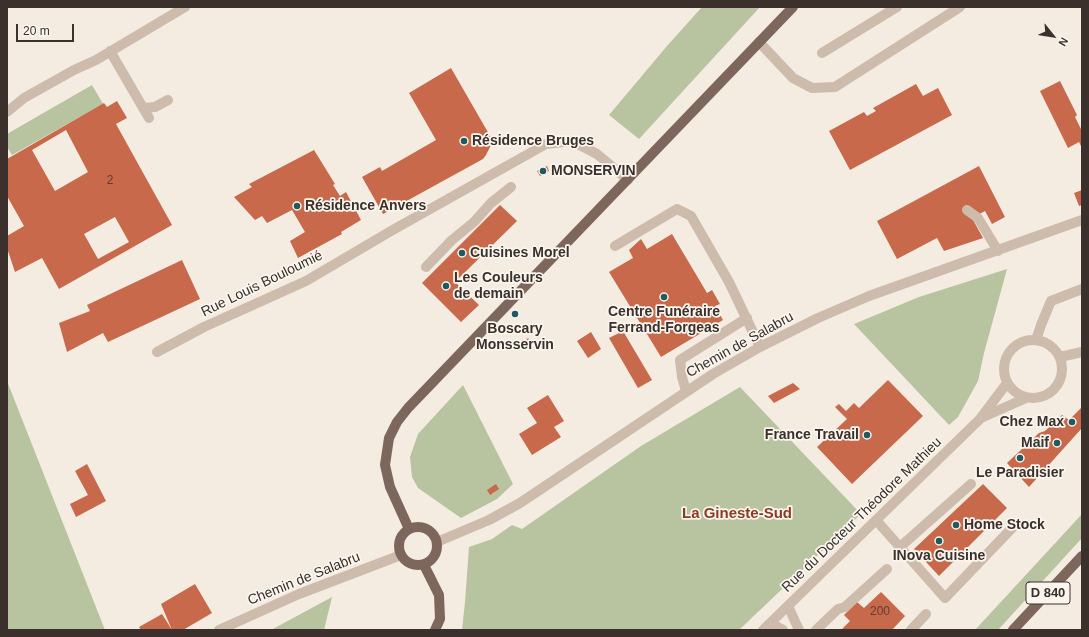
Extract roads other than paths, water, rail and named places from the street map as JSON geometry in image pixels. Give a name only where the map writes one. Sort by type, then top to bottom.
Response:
[{"type":"main road","points":[[409,529],[390,487],[385,465],[389,438],[397,422],[408,408],[793,7]]},
{"type":"main road","points":[[415,527],[426,529],[431,532],[437,542],[436,553],[429,562],[424,565],[418,566],[408,563],[401,555],[399,543],[404,533],[409,529],[415,527]]},
{"type":"main road","name":"D 840","points":[[1013,630],[1082,556]]},
{"type":"main road","points":[[424,565],[439,595],[440,619],[436,630]]},
{"type":"street","points":[[7,112],[24,98],[74,70],[96,60],[185,7]]},
{"type":"street","points":[[822,53],[897,7]]},
{"type":"street","points":[[759,42],[792,78],[812,88],[835,87],[960,7]]},
{"type":"street","points":[[110,51],[149,118]]},
{"type":"street","points":[[143,108],[155,107],[168,100]]},
{"type":"street","name":"Rue Louis Bouloumié","points":[[157,352],[204,328],[306,281],[391,231],[546,144],[572,141],[597,154],[628,180]]},
{"type":"street","points":[[426,267],[452,240],[474,222],[491,203],[511,187]]},
{"type":"street","points":[[615,246],[677,209],[691,216],[729,282],[760,347]]},
{"type":"street","points":[[967,210],[978,218],[998,251]]},
{"type":"street","name":"Chemin de Salabru","points":[[437,542],[489,520],[520,503],[686,391],[760,347],[857,300],[1082,220]]},
{"type":"street","points":[[1036,340],[1051,301],[1082,289]]},
{"type":"street","points":[[686,391],[682,378],[680,360],[747,318]]},
{"type":"street","points":[[1026,398],[1011,390],[1004,374],[1006,356],[1019,343],[1027,340],[1036,340],[1046,343],[1054,348],[1060,357],[1082,352]]},
{"type":"street","name":"Rue du Docteur Théodore Mathieu","points":[[980,419],[1026,398],[1035,399],[1052,391],[1058,384],[1062,375],[1060,357]]},
{"type":"street","name":"Rue du Docteur Théodore Mathieu","points":[[763,630],[980,419],[1007,383]]},
{"type":"street","points":[[900,547],[971,484]]},
{"type":"street","points":[[876,520],[945,598],[1013,527]]},
{"type":"street","name":"Chemin de Salabru","points":[[219,630],[299,594],[401,555]]},
{"type":"street","points":[[816,630],[838,609],[845,607],[887,568]]},
{"type":"street","points":[[788,606],[799,630]]},
{"type":"street","points":[[911,630],[926,614]]},
{"type":"street","points":[[770,623],[783,630]]},
{"type":"place","name":"Résidence Bruges","points":[[464,141]]},
{"type":"place","name":"MONSERVIN","points":[[543,171]]},
{"type":"place","name":"Résidence Anvers","points":[[297,206]]},
{"type":"place","name":"Cuisines Morel","points":[[462,253]]},
{"type":"place","name":"Les Couleurs de demain","points":[[446,286]]},
{"type":"place","name":"Centre Funéraire Ferrand-Forgeas","points":[[664,297]]},
{"type":"place","name":"Boscary Monsservin","points":[[515,314]]},
{"type":"place","name":"Chez Max","points":[[1072,422]]},
{"type":"place","name":"France Travail","points":[[867,435]]},
{"type":"place","name":"Maif","points":[[1057,443]]},
{"type":"place","name":"Le Paradisier","points":[[1020,458]]},
{"type":"place","name":"Home Stock","points":[[956,525]]},
{"type":"place","name":"INova Cuisine","points":[[939,541]]},
{"type":"district","name":"La Gineste-Sud","points":[[737,514]]}]
